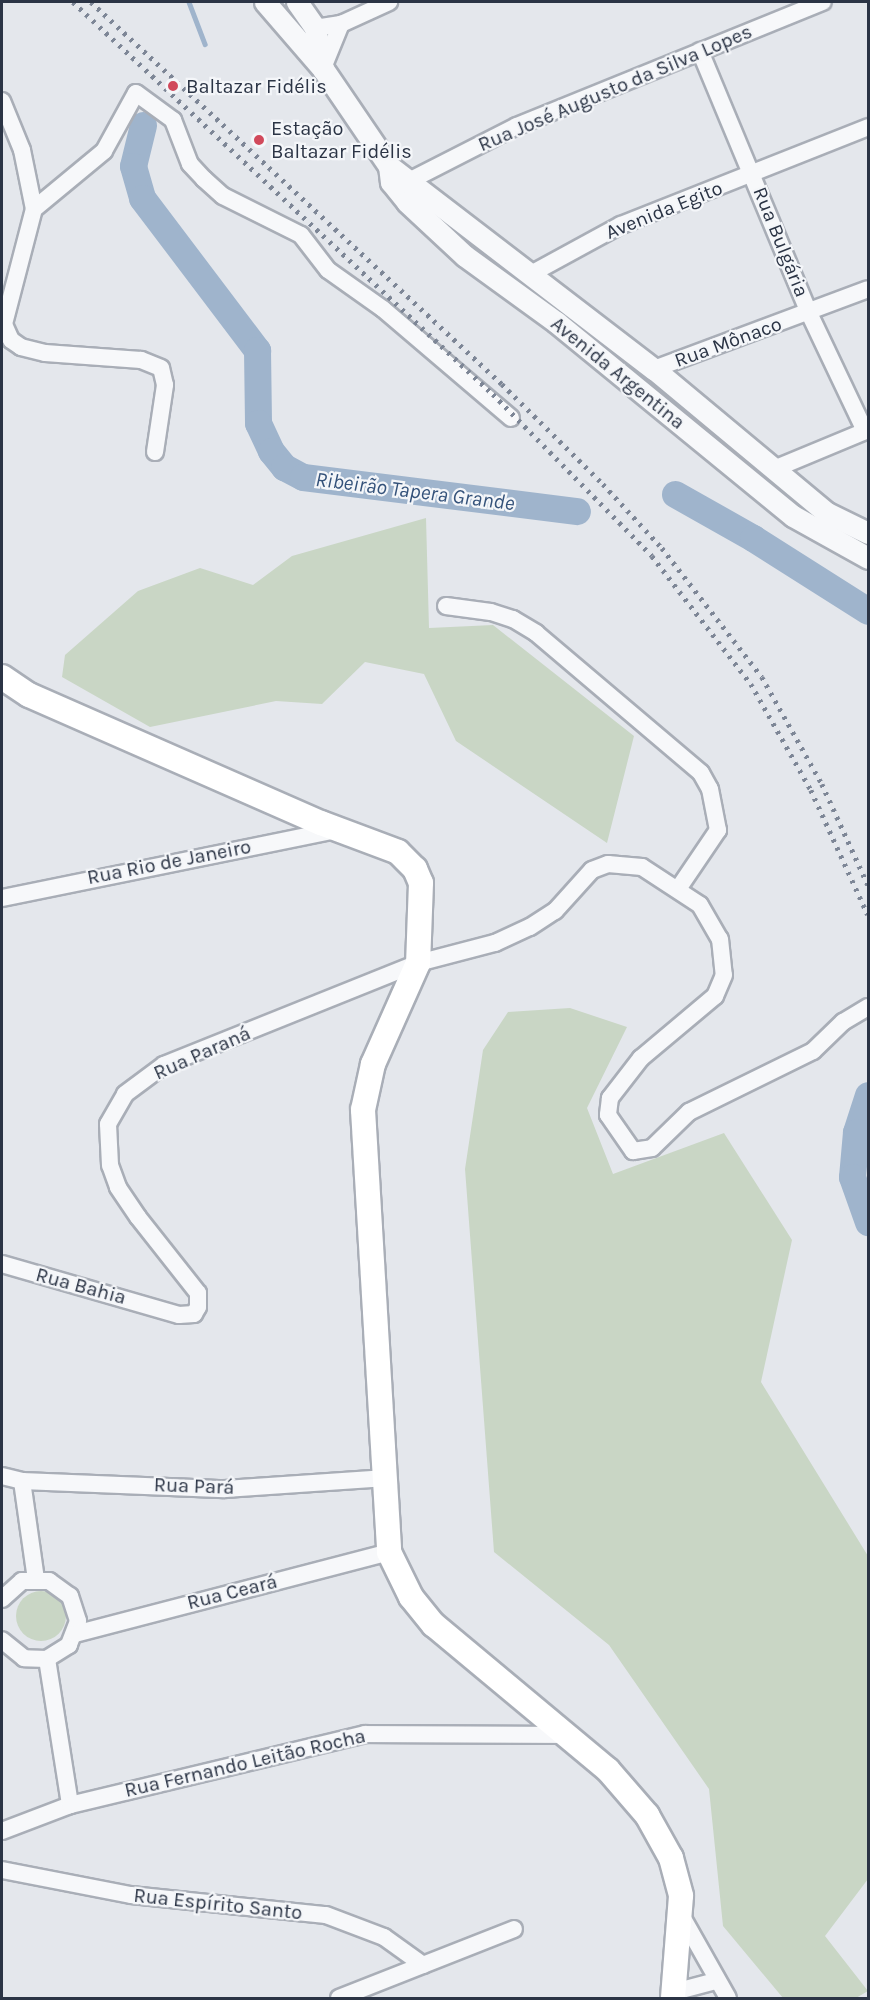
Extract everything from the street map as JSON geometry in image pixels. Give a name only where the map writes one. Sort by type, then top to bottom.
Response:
[{"type":"main road","points":[[2,677],[29,695],[336,830],[398,852],[415,869],[421,883],[418,963],[373,1064],[363,1110],[366,1200],[387,1478],[389,1552],[411,1597],[434,1625],[608,1770],[647,1815],[671,1858],[681,1915],[673,1995]]},
{"type":"street","name":"Avenida Argentina","points":[[265,2],[323,69],[389,166],[411,180],[480,237],[654,369],[827,513],[868,533]]},
{"type":"street","points":[[297,2],[315,28],[323,69]]},
{"type":"street","points":[[315,28],[341,24],[388,2]]},
{"type":"street","name":"Rua José Augusto da Silva Lopes","points":[[411,180],[517,126],[823,2]]},
{"type":"street","points":[[323,69],[341,24]]},
{"type":"street","name":"Rua Bulgária","points":[[700,51],[809,313],[867,430]]},
{"type":"street","points":[[34,209],[104,151],[136,93],[173,120],[190,164],[223,196],[301,235],[328,270],[383,309],[511,418]]},
{"type":"street","points":[[2,101],[22,150],[34,209],[5,309],[4,324],[11,340],[45,353],[125,358],[160,368],[165,385],[155,452]]},
{"type":"street","name":"Avenida Egito","points":[[531,274],[621,225],[753,175],[868,127]]},
{"type":"street","name":"Avenida Argentina","points":[[389,166],[392,182],[407,202],[472,261],[556,322],[793,516],[868,558]]},
{"type":"street","points":[[472,261],[480,237]]},
{"type":"street","points":[[472,261],[498,251]]},
{"type":"street","name":"Rua Mônaco","points":[[654,369],[809,313],[868,289]]},
{"type":"street","points":[[774,469],[867,430]]},
{"type":"street","points":[[446,606],[490,612],[513,619],[536,633],[701,773],[710,789],[718,830],[678,889]]},
{"type":"street","name":"Rua Rio de Janeiro","points":[[2,898],[336,830]]},
{"type":"street","points":[[418,963],[495,943],[530,927],[555,911],[592,870],[608,864],[642,867],[700,905],[713,922],[720,939],[724,975],[715,996],[641,1058],[610,1098],[608,1115],[633,1151],[652,1148],[689,1112],[813,1051],[843,1022],[868,1007]]},
{"type":"street","name":"Rua Paraná","points":[[161,1308],[190,1316],[196,1311],[200,1300],[186,1275],[118,1187],[108,1156],[108,1124],[125,1094],[164,1065],[418,963]]},
{"type":"street","name":"Rua Bahia","points":[[2,1264],[161,1308]]},
{"type":"street","name":"Rua Pará","points":[[2,1476],[22,1483],[225,1489],[387,1478]]},
{"type":"street","points":[[2,1491],[22,1483],[36,1579]]},
{"type":"street","name":"Rua Ceará","points":[[75,1634],[389,1552]]},
{"type":"street","points":[[2,1599],[22,1581],[36,1579],[61,1587],[70,1596],[76,1608],[75,1634],[59,1654],[47,1659],[8,1656],[2,1640]]},
{"type":"street","points":[[47,1659],[70,1805]]},
{"type":"street","name":"Rua Fernando Leitão Rocha","points":[[2,1832],[70,1805],[365,1734],[567,1735]]},
{"type":"street","name":"Rua Espírito Santo","points":[[2,1870],[131,1895],[326,1916],[384,1937],[423,1965]]},
{"type":"street","points":[[681,1915],[716,1981],[728,1998]]},
{"type":"street","points":[[339,1998],[514,1929]]},
{"type":"street","points":[[673,1995],[716,1981]]},
{"type":"green space","points":[[426,518],[429,628],[493,625],[634,736],[607,843],[456,741],[424,674],[365,662],[322,704],[276,701],[150,727],[62,677],[65,655],[138,591],[200,568],[253,585],[292,556]]},
{"type":"green space","points":[[570,1008],[627,1027],[587,1108],[613,1174],[724,1133],[792,1240],[761,1382],[868,1556],[868,1879],[825,1936],[868,1991],[856,1998],[783,1998],[723,1926],[709,1789],[609,1645],[494,1552],[465,1169],[483,1050],[508,1012]]},
{"type":"green space","points":[[41,1591],[55,1595],[62,1602],[66,1616],[62,1630],[55,1637],[41,1641],[27,1637],[20,1630],[16,1616],[20,1602],[27,1595]]},
{"type":"waterway","name":"Ribeirão Tapera Grande","points":[[189,2],[205,44]]},
{"type":"waterway","name":"Ribeirão Tapera Grande","points":[[143,125],[133,166],[142,198],[257,350],[258,423],[271,451],[284,467],[303,477],[577,511]]},
{"type":"waterway","name":"Ribeirão Tapera Grande","points":[[675,494],[753,538],[868,611]]},
{"type":"waterway","name":"Ribeirão Tapera Grande","points":[[868,1095],[856,1132],[852,1177],[868,1222]]},
{"type":"railway","points":[[73,2],[493,394],[652,556],[751,684],[811,790],[868,915]]},
{"type":"railway","points":[[91,2],[502,384],[603,484],[662,548],[762,677],[822,784],[868,885]]},
{"type":"place","name":"Baltazar Fidélis","points":[[173,86]]},
{"type":"place","name":"Estação Baltazar Fidélis","points":[[259,140]]}]
